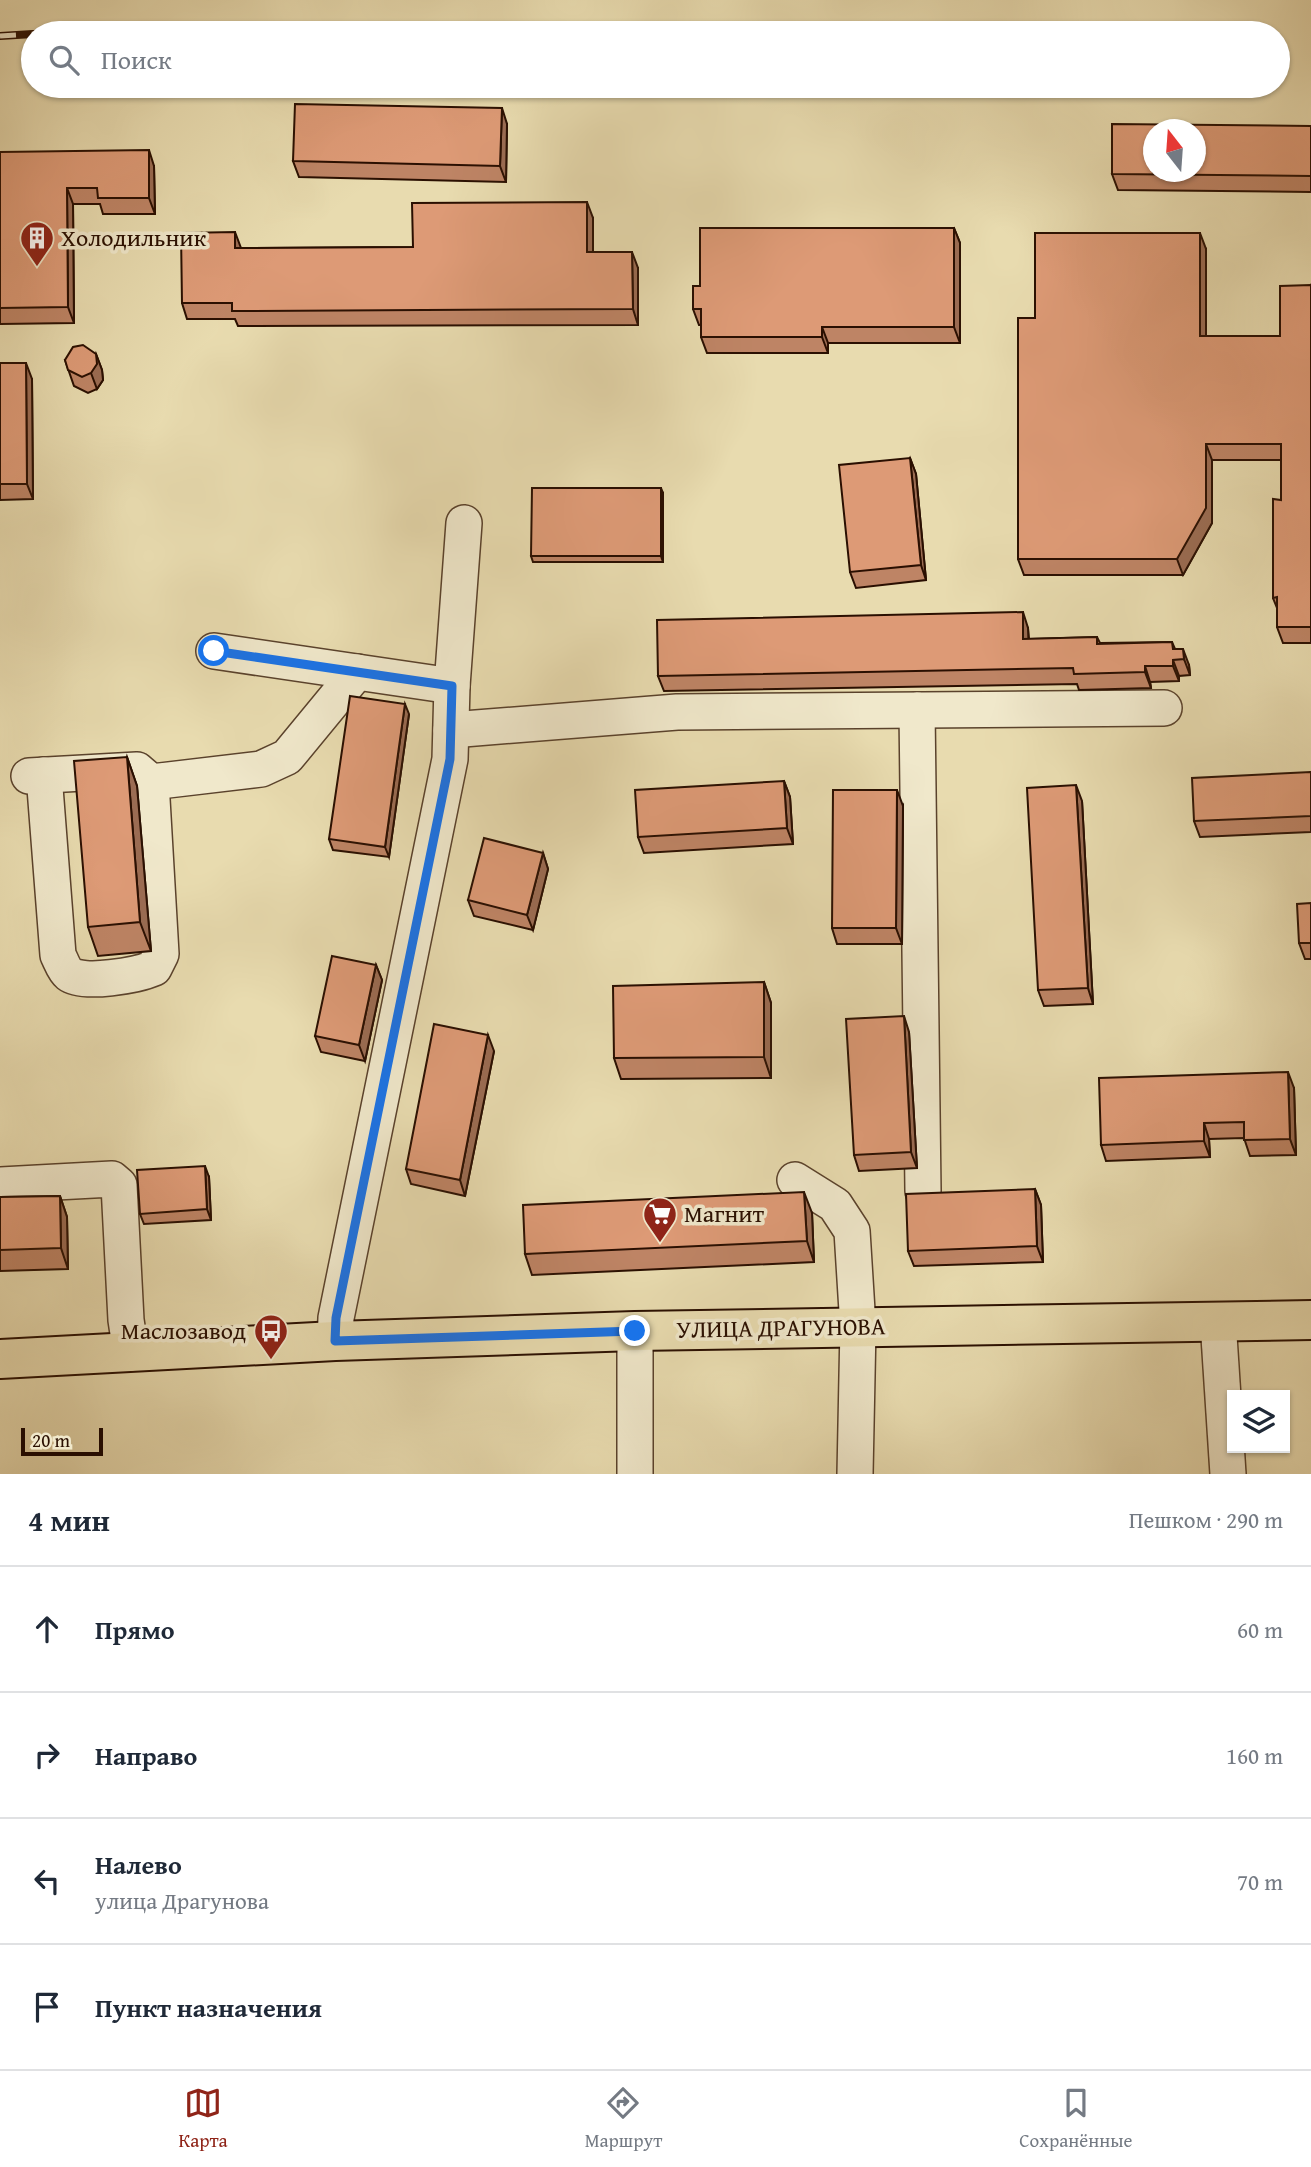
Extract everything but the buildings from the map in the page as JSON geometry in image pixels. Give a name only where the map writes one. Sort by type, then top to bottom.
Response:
[{"type":"main road","name":"УЛИЦА ДРАГУНОВА","points":[[0,1359],[335,1341],[635,1331],[1311,1320]]},
{"type":"street","points":[[335,1341],[336,1318],[450,759],[452,686],[464,523]]},
{"type":"street","points":[[214,651],[452,686]]},
{"type":"street","points":[[151,782],[161,954],[154,968],[140,974],[80,979],[67,973],[58,955],[36,775],[137,770],[151,782],[261,769],[287,757],[357,672]]},
{"type":"street","points":[[451,730],[677,712],[1164,708]]},
{"type":"street","points":[[917,710],[923,1191]]},
{"type":"street","points":[[0,1185],[112,1179],[119,1185],[126,1320],[131,1353]]},
{"type":"street","points":[[795,1180],[835,1205],[852,1231],[858,1327],[855,1474]]},
{"type":"street","points":[[1218,1321],[1228,1474]]},
{"type":"street","points":[[635,1331],[635,1474]]},
{"type":"railway","points":[[0,36],[21,35]]},
{"type":"place","name":"Холодильник","points":[[37,268]]},
{"type":"place","name":"Магнит","points":[[660,1244]]},
{"type":"place","name":"Маслозавод","points":[[271,1361]]},
{"type":"route","points":[[214,651],[452,686],[450,759],[336,1318],[335,1341],[635,1331]]}]
